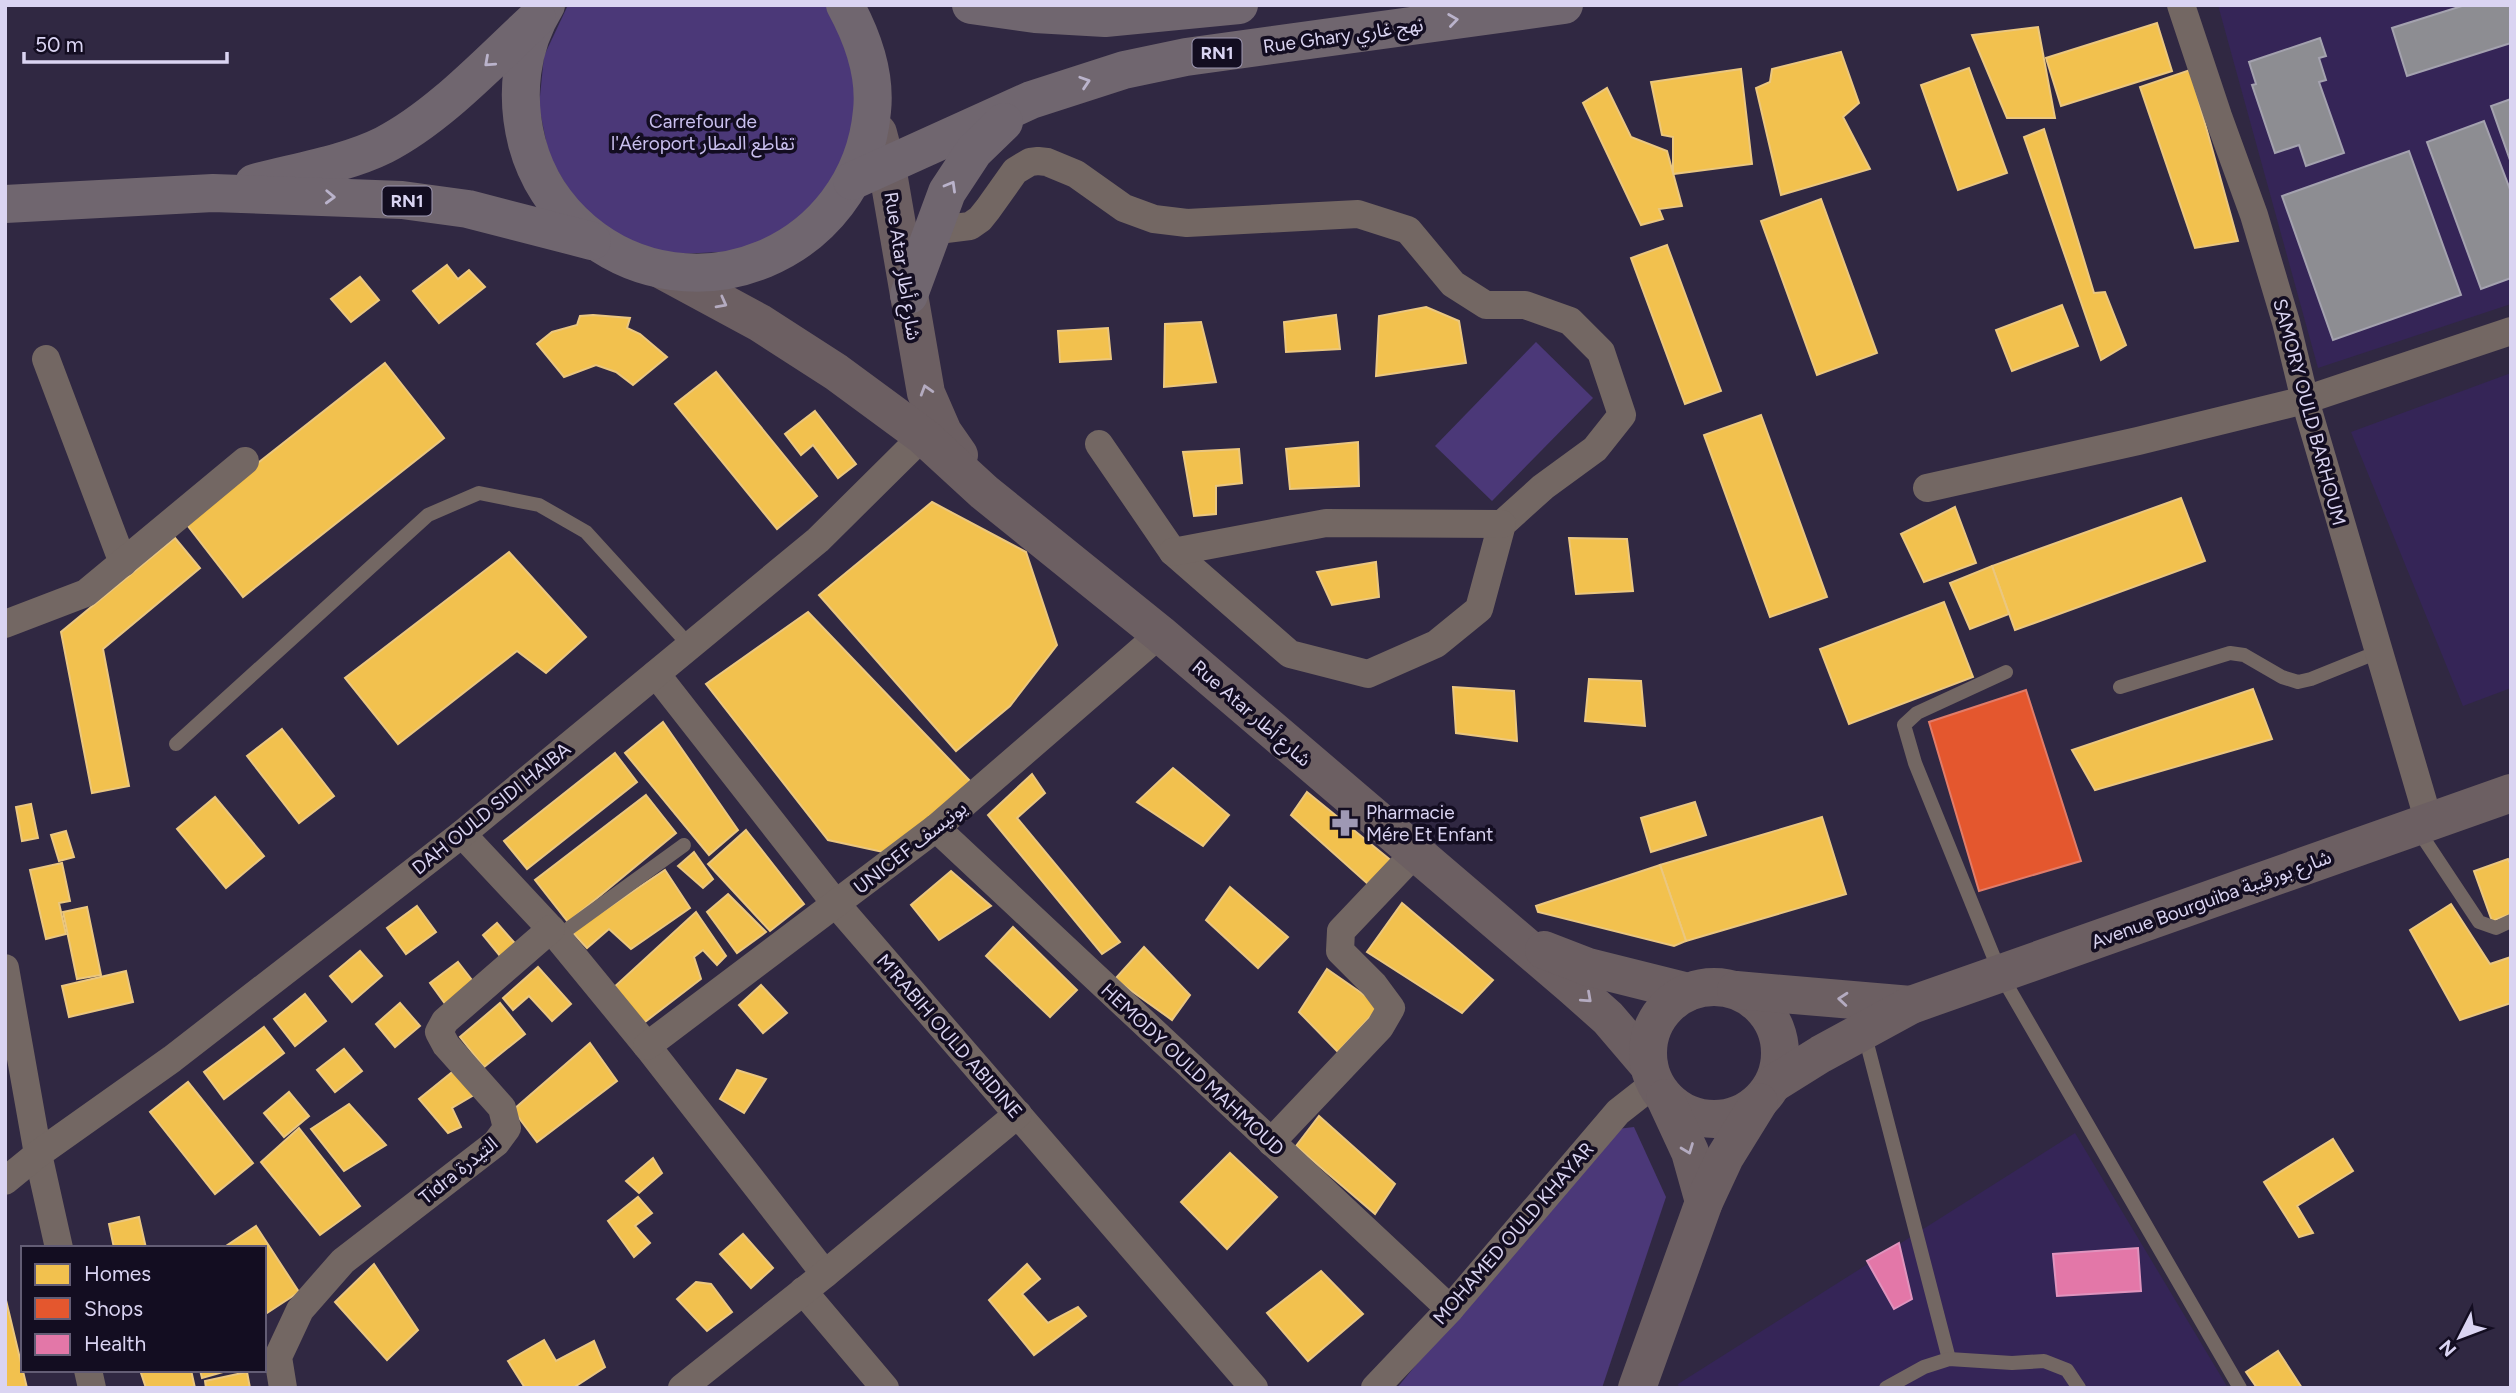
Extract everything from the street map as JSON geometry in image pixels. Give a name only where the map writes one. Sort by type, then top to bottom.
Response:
[{"type":"highway","points":[[542,11],[526,50],[520,86],[522,122],[531,157],[547,190],[569,219],[597,242],[628,260],[662,270],[699,274],[737,269],[772,257],[804,238],[831,212],[852,181],[866,147],[873,110],[870,71],[860,33],[845,5]]},
{"type":"highway","name":"RN1","points":[[971,5],[1035,14],[1105,18],[1239,5]]},
{"type":"highway","name":"Rue Ghary نهج غاري","points":[[852,181],[1031,100],[1124,70],[1186,57],[1564,5]]},
{"type":"highway","name":"RN1","points":[[213,193],[336,162],[382,146],[425,121],[542,11]]},
{"type":"highway","points":[[909,295],[947,192],[974,151],[1031,100]]},
{"type":"highway","name":"RN1","points":[[5,204],[213,193],[402,200],[468,209],[597,242]]},
{"type":"street","name":"SAMORY OULD BARHOUM","points":[[2182,5],[2254,215],[2286,322],[2305,400],[2378,652],[2423,824]]},
{"type":"street","name":"Rue Atar شارع أطار","points":[[873,110],[887,167],[926,393],[943,432],[984,492]]},
{"type":"street","points":[[933,226],[946,229],[970,226],[980,219],[1015,171],[1030,162],[1038,161],[1076,174],[1124,208],[1154,219],[1187,223],[1358,214],[1408,229],[1454,284],[1486,305],[1525,305],[1570,321],[1601,352],[1622,415],[1595,449],[1543,487],[1502,524],[1479,609],[1436,644],[1368,674],[1290,654],[1173,552],[1099,444]]},
{"type":"street","name":"Rue Atar شارع أطار","points":[[662,270],[760,323],[835,372],[923,436],[984,492],[1160,634],[1608,1018],[1656,1082]]},
{"type":"street","points":[[1927,488],[2305,400],[2511,331]]},
{"type":"street","points":[[46,359],[123,563]]},
{"type":"street","name":"DAH OULD SIDI HAIBA","points":[[18,1168],[172,1059],[462,834],[818,540],[923,436]]},
{"type":"street","points":[[5,624],[86,593],[245,461]]},
{"type":"street","points":[[1173,552],[1326,523],[1502,524]]},
{"type":"street","name":"UNICEF يونيسف","points":[[647,1046],[936,828],[1160,634]]},
{"type":"street","name":"M'RABIH OULD ABIDINE","points":[[656,674],[836,905],[1254,1388]]},
{"type":"street","name":"Avenue Bourguiba شارع بورقيبة","points":[[1766,1093],[1864,1029],[1911,1005],[2511,793]]},
{"type":"street","name":"HEMODY OULD MAHMOUD","points":[[936,828],[1450,1308]]},
{"type":"street","points":[[462,834],[554,933],[647,1046],[814,1282],[885,1388]]},
{"type":"street","points":[[1271,1142],[1380,1027],[1391,1008],[1374,985],[1340,951],[1341,930],[1415,853]]},
{"type":"street","name":"Tidra التيدرة","points":[[283,1388],[278,1357],[300,1310],[343,1261],[496,1143],[507,1128],[502,1108],[446,1045],[439,1032],[444,1021],[554,933]]},
{"type":"street","name":"Rue Atar شارع أطار","points":[[1516,939],[1588,967],[1688,992]]},
{"type":"street","points":[[5,968],[18,1168],[58,1246]]},
{"type":"street","points":[[1637,1388],[1704,1202],[1725,1157],[1766,1093],[1780,1063],[1779,1040],[1771,1019],[1756,1001],[1735,990],[1720,987],[1704,987],[1688,992],[1669,1004],[1655,1022],[1648,1043],[1656,1082],[1690,1152],[1704,1202]]},
{"type":"street","name":"Avenue Bourguiba شارع بورقيبة","points":[[1735,990],[1911,1005]]},
{"type":"street","points":[[1656,1082],[1687,1113],[1712,1119],[1737,1115],[1766,1093]]},
{"type":"street","name":"MOHAMED OULD KHAYAR","points":[[1375,1388],[1450,1308],[1618,1112],[1656,1082]]},
{"type":"street","points":[[682,1388],[1017,1114]]},
{"type":"lane","points":[[176,744],[428,515],[480,493],[539,505],[586,532],[690,646]]},
{"type":"lane","points":[[2120,687],[2230,653],[2244,655],[2282,677],[2298,682],[2378,652]]},
{"type":"lane","points":[[2006,672],[1917,713],[1904,725],[1915,762],[2001,975],[2240,1388]]},
{"type":"lane","points":[[2423,824],[2480,922],[2496,928],[2511,921]]},
{"type":"lane","points":[[554,933],[684,845]]},
{"type":"lane","points":[[1864,1029],[1949,1359]]},
{"type":"lane","points":[[1886,1388],[1924,1367],[1949,1359],[2044,1362],[2067,1370],[2079,1388]]},
{"type":"shaded area","points":[[2218,5],[2511,5],[2511,304],[2318,368]]},
{"type":"shaded area","points":[[2511,373],[2511,688],[2463,706],[2351,432]]},
{"type":"shaded area","points":[[2075,1133],[2228,1388],[1679,1388],[1678,1384]]},
{"type":"green space","name":"Carrefour de l'Aéroport تقاطع المطار","points":[[568,5],[831,5],[863,91],[837,188],[759,250],[659,255],[613,234],[575,200],[549,156],[539,106],[544,56]]},
{"type":"green space","points":[[1536,342],[1593,398],[1492,501],[1435,446]]},
{"type":"green space","points":[[1634,1127],[1666,1197],[1602,1388],[1397,1388],[1609,1130]]},
{"type":"building: Homes","points":[[2157,23],[2172,71],[2061,106],[2046,58]]},
{"type":"building: Homes","points":[[2038,27],[2055,118],[2007,118],[1972,35]]},
{"type":"building: Homes","points":[[1841,52],[1859,103],[1843,117],[1870,169],[1781,195],[1756,88],[1770,82],[1772,69]]},
{"type":"building: Homes","points":[[1969,68],[2007,173],[1958,190],[1921,85]]},
{"type":"building: Homes","points":[[1741,69],[1752,164],[1673,174],[1673,137],[1662,135],[1651,82]]},
{"type":"building: Homes","points":[[2190,70],[2238,241],[2195,248],[2140,87]]},
{"type":"building: Homes","points":[[1607,88],[1631,137],[1667,151],[1682,206],[1659,209],[1663,219],[1641,225],[1583,103]]},
{"type":"building: Homes","points":[[2044,129],[2094,293],[2105,292],[2126,345],[2101,360],[2024,137]]},
{"type":"building: Homes","points":[[1821,199],[1877,353],[1817,375],[1761,221]]},
{"type":"building: Homes","points":[[1667,245],[1721,391],[1685,404],[1631,258]]},
{"type":"building: Homes","points":[[447,265],[458,279],[469,270],[485,287],[439,323],[413,291]]},
{"type":"building: Homes","points":[[360,277],[379,300],[351,322],[331,299]]},
{"type":"building: Homes","points":[[2062,305],[2078,346],[2012,371],[1996,330]]},
{"type":"building: Homes","points":[[1426,307],[1459,321],[1466,363],[1376,376],[1379,316]]},
{"type":"building: Homes","points":[[1336,315],[1340,349],[1286,352],[1284,322]]},
{"type":"building: Homes","points":[[580,316],[630,318],[627,328],[640,334],[667,357],[633,385],[616,372],[596,365],[564,377],[537,344],[552,332],[577,325]]},
{"type":"building: Homes","points":[[1201,322],[1216,382],[1164,387],[1165,324]]},
{"type":"building: Homes","points":[[1108,328],[1111,359],[1060,362],[1058,331]]},
{"type":"building: Homes","points":[[385,363],[444,438],[243,597],[184,521]]},
{"type":"building: Homes","points":[[716,372],[817,496],[777,529],[675,404]]},
{"type":"building: Homes","points":[[815,411],[856,464],[838,478],[813,445],[801,455],[785,434]]},
{"type":"building: Homes","points":[[1761,415],[1827,597],[1770,617],[1704,435]]},
{"type":"building: Homes","points":[[1358,442],[1359,486],[1290,489],[1286,449]]},
{"type":"building: Homes","points":[[1239,449],[1242,483],[1216,486],[1216,514],[1194,516],[1183,452]]},
{"type":"building: Homes","points":[[2181,498],[2205,561],[2015,630],[1992,566]]},
{"type":"building: Homes","points":[[932,502],[1026,552],[1057,645],[1010,706],[956,751],[819,595]]},
{"type":"building: Homes","points":[[1955,507],[1976,563],[1924,582],[1901,534]]},
{"type":"building: Homes","points":[[175,538],[200,568],[103,649],[129,786],[92,793],[61,632]]},
{"type":"building: Homes","points":[[1569,538],[1627,539],[1633,591],[1576,594]]},
{"type":"building: Homes","points":[[509,552],[586,637],[546,673],[517,651],[398,744],[345,678]]},
{"type":"building: Homes","points":[[1376,562],[1379,597],[1332,605],[1317,572]]},
{"type":"building: Homes","points":[[1992,566],[2009,614],[1970,629],[1950,583]]},
{"type":"building: Homes","points":[[1944,602],[1973,677],[1849,724],[1820,649]]},
{"type":"building: Homes","points":[[808,612],[971,782],[892,854],[828,840],[706,684]]},
{"type":"building: Homes","points":[[1589,679],[1641,681],[1645,726],[1585,721]]},
{"type":"building: Homes","points":[[1453,687],[1514,691],[1517,741],[1456,733]]},
{"type":"building: Homes","points":[[2253,689],[2272,739],[2095,790],[2072,750]]},
{"type":"building: Homes","points":[[663,722],[738,830],[709,855],[625,753]]},
{"type":"building: Homes","points":[[282,729],[334,796],[299,823],[247,756]]},
{"type":"building: Homes","points":[[615,753],[637,782],[527,869],[504,841]]},
{"type":"building: Homes","points":[[1173,768],[1229,815],[1203,846],[1137,802]]},
{"type":"building: Homes","points":[[1032,774],[1045,793],[1017,818],[1120,942],[1102,954],[988,815]]},
{"type":"building: Homes","points":[[1307,792],[1393,862],[1369,885],[1291,815]]},
{"type":"building: Homes","points":[[646,795],[676,833],[568,922],[535,880]]},
{"type":"building: Homes","points":[[215,797],[264,856],[226,888],[177,829]]},
{"type":"building: Homes","points":[[1695,802],[1706,835],[1651,852],[1641,818]]},
{"type":"building: Homes","points":[[31,804],[38,838],[22,841],[16,807]]},
{"type":"building: Homes","points":[[1822,817],[1846,894],[1686,941],[1660,865]]},
{"type":"building: Homes","points":[[746,830],[804,904],[770,931],[708,864]]},
{"type":"building: Homes","points":[[66,831],[74,857],[59,861],[51,835]]},
{"type":"building: Homes","points":[[694,852],[713,879],[703,888],[678,866]]},
{"type":"building: Homes","points":[[2508,859],[2511,865],[2511,914],[2492,921],[2474,871]]},
{"type":"building: Homes","points":[[62,863],[70,901],[59,903],[66,934],[46,939],[30,870]]},
{"type":"building: Homes","points":[[1660,865],[1686,941],[1674,946],[1538,912],[1536,906]]},
{"type":"building: Homes","points":[[665,870],[690,908],[631,949],[609,929],[587,948],[572,932]]},
{"type":"building: Homes","points":[[951,871],[991,906],[939,940],[911,905]]},
{"type":"building: Homes","points":[[1230,887],[1288,937],[1258,968],[1206,920]]},
{"type":"building: Homes","points":[[728,894],[766,932],[737,953],[707,912]]},
{"type":"building: Homes","points":[[1402,903],[1493,980],[1462,1013],[1367,952]]},
{"type":"building: Homes","points":[[2451,904],[2490,964],[2511,957],[2511,1003],[2460,1020],[2410,930]]},
{"type":"building: Homes","points":[[417,906],[436,932],[406,954],[387,928]]},
{"type":"building: Homes","points":[[87,907],[101,975],[77,979],[63,912]]},
{"type":"building: Homes","points":[[696,912],[726,956],[717,965],[703,950],[694,957],[701,979],[641,1025],[612,989]]},
{"type":"building: Homes","points":[[497,923],[520,949],[505,962],[483,935]]},
{"type":"building: Homes","points":[[1013,927],[1077,990],[1050,1017],[986,956]]},
{"type":"building: Homes","points":[[1144,947],[1190,995],[1172,1020],[1115,979]]},
{"type":"building: Homes","points":[[360,951],[382,976],[352,1002],[330,976]]},
{"type":"building: Homes","points":[[458,962],[475,984],[446,1005],[430,983]]},
{"type":"building: Homes","points":[[538,967],[571,1004],[552,1021],[529,996],[513,1010],[503,998]]},
{"type":"building: Homes","points":[[1327,969],[1380,1006],[1338,1052],[1299,1012]]},
{"type":"building: Homes","points":[[126,971],[133,1002],[69,1017],[62,986]]},
{"type":"building: Homes","points":[[761,985],[787,1013],[763,1033],[739,1005]]},
{"type":"building: Homes","points":[[305,994],[326,1021],[295,1046],[274,1019]]},
{"type":"building: Homes","points":[[400,1003],[420,1026],[395,1047],[376,1024]]},
{"type":"building: Homes","points":[[500,1003],[525,1034],[484,1067],[460,1037]]},
{"type":"building: Homes","points":[[264,1027],[284,1053],[224,1099],[204,1072]]},
{"type":"building: Homes","points":[[590,1043],[617,1081],[537,1142],[513,1110]]},
{"type":"building: Homes","points":[[344,1049],[362,1071],[335,1092],[317,1070]]},
{"type":"building: Homes","points":[[456,1069],[474,1095],[452,1108],[461,1127],[448,1133],[419,1099]]},
{"type":"building: Homes","points":[[737,1070],[766,1079],[744,1113],[720,1099]]},
{"type":"building: Homes","points":[[188,1082],[253,1163],[215,1194],[150,1112]]},
{"type":"building: Homes","points":[[289,1092],[309,1116],[284,1137],[264,1113]]},
{"type":"building: Homes","points":[[349,1104],[386,1145],[344,1171],[311,1129]]},
{"type":"building: Homes","points":[[1319,1116],[1395,1184],[1375,1214],[1296,1146]]},
{"type":"building: Homes","points":[[299,1128],[360,1206],[320,1235],[261,1162]]},
{"type":"building: Homes","points":[[2333,1139],[2353,1171],[2297,1206],[2313,1233],[2299,1237],[2264,1182]]},
{"type":"building: Homes","points":[[1230,1153],[1277,1197],[1227,1249],[1181,1202]]},
{"type":"building: Homes","points":[[653,1158],[662,1173],[639,1193],[626,1181]]},
{"type":"building: Homes","points":[[638,1197],[652,1213],[635,1226],[650,1243],[634,1257],[608,1221]]},
{"type":"building: Homes","points":[[139,1217],[146,1246],[114,1246],[109,1224]]},
{"type":"building: Homes","points":[[256,1226],[299,1292],[266,1314],[266,1246],[226,1246]]},
{"type":"building: Homes","points":[[743,1234],[773,1268],[751,1288],[720,1254]]},
{"type":"building: Homes","points":[[374,1264],[418,1330],[387,1360],[335,1302]]},
{"type":"building: Homes","points":[[1027,1264],[1040,1279],[1022,1294],[1048,1323],[1078,1307],[1086,1316],[1034,1355],[989,1300]]},
{"type":"building: Homes","points":[[1321,1271],[1363,1314],[1308,1361],[1267,1313]]},
{"type":"building: Homes","points":[[696,1282],[711,1284],[732,1312],[707,1331],[677,1299]]},
{"type":"building: Homes","points":[[5,1296],[21,1372],[27,1388],[5,1388]]},
{"type":"building: Homes","points":[[544,1340],[556,1361],[594,1341],[605,1367],[573,1388],[525,1388],[508,1361]]},
{"type":"building: Homes","points":[[2278,1351],[2302,1388],[2257,1388],[2246,1372]]},
{"type":"building: Homes","points":[[141,1372],[191,1372],[195,1388],[146,1388]]},
{"type":"building: Homes","points":[[200,1372],[223,1372],[202,1378]]},
{"type":"building: Homes","points":[[247,1372],[250,1388],[206,1388],[205,1381]]},
{"type":"building: Shops","points":[[2026,690],[2081,861],[1979,891],[1929,722]]},
{"type":"building: Health","points":[[1899,1243],[1912,1299],[1894,1309],[1867,1261]]},
{"type":"building: Health","points":[[2138,1248],[2141,1291],[2057,1296],[2053,1254]]},
{"type":"building: Industry","points":[[2465,5],[2511,5],[2511,43],[2407,76],[2392,28]]},
{"type":"building: Industry","points":[[2320,38],[2326,56],[2319,58],[2326,80],[2319,82],[2344,153],[2306,166],[2299,145],[2275,153],[2252,85],[2256,84],[2249,62]]},
{"type":"building: Industry","points":[[2511,99],[2511,163],[2491,106]]},
{"type":"building: Industry","points":[[2484,121],[2511,192],[2511,278],[2481,289],[2427,142]]},
{"type":"building: Industry","points":[[2409,151],[2461,295],[2333,340],[2282,196]]},
{"type":"place","name":"Pharmacie Mére Et Enfant","points":[[1345,823]]}]
